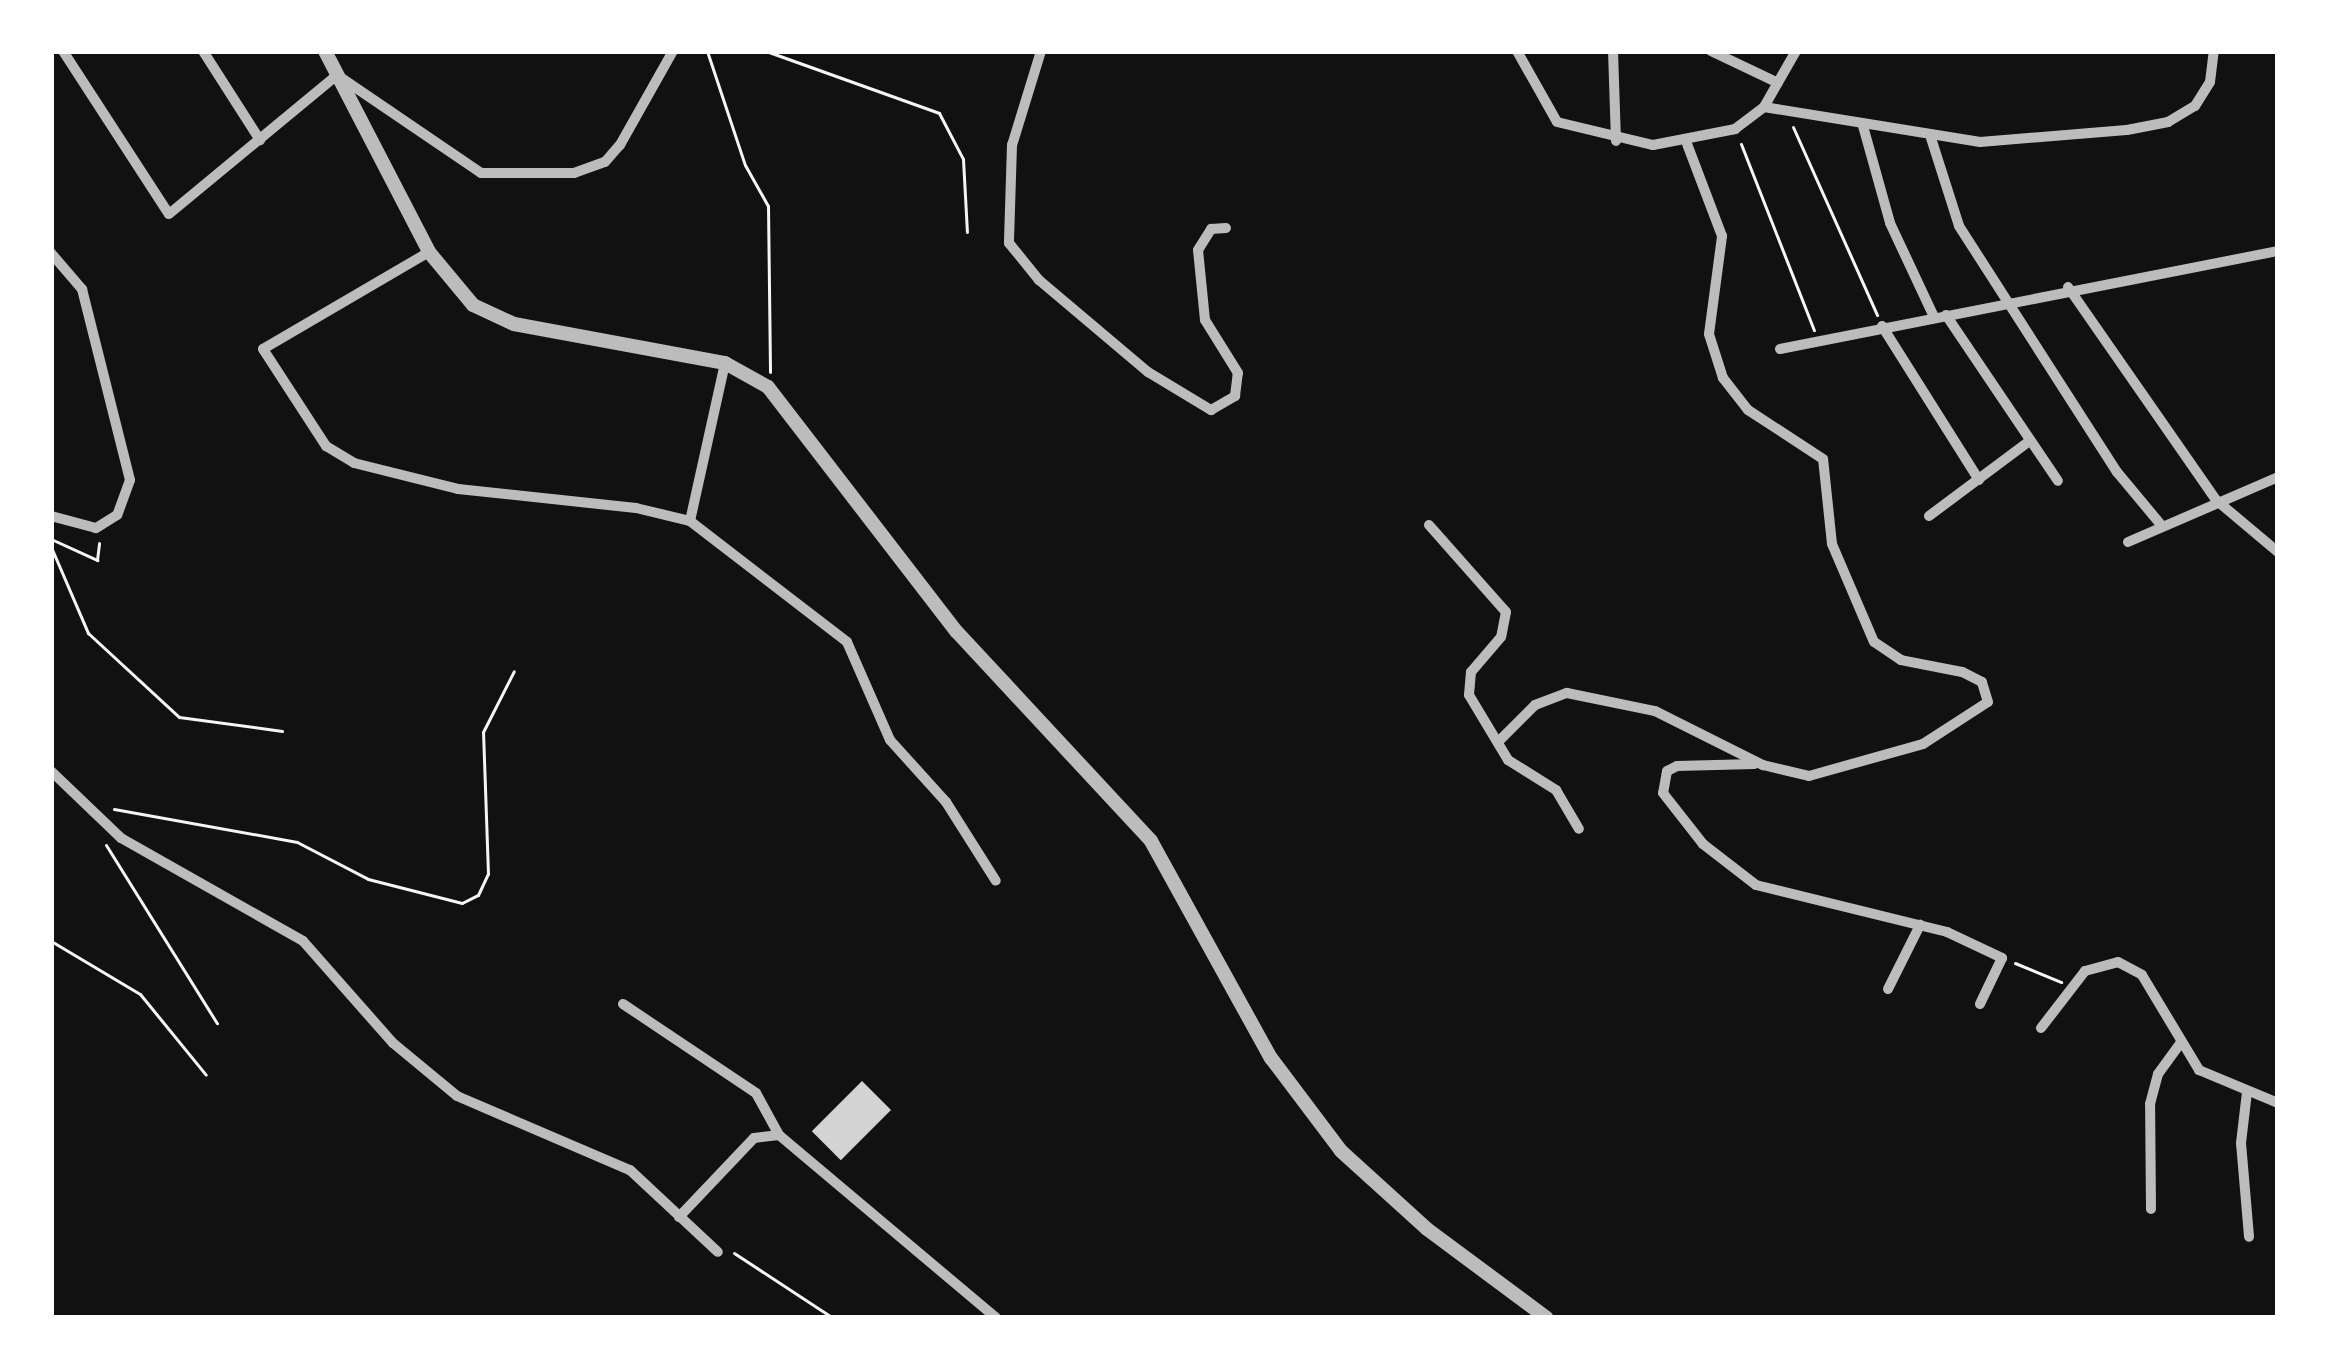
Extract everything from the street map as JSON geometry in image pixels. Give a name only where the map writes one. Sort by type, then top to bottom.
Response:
[{"type":"street","points":[[63,51],[169,214],[337,75]]},
{"type":"street","points":[[203,51],[260,140]]},
{"type":"street","points":[[325,51],[429,252],[473,304],[514,324],[725,364],[768,387],[956,632],[1150,841],[1271,1058],[1329,1136],[1427,1229],[1547,1318]]},
{"type":"street","points":[[337,75],[482,173],[550,175],[605,162],[674,51]]},
{"type":"street","points":[[1041,51],[1012,145],[1009,243],[1039,280],[1148,372],[1211,410],[1234,396],[1238,373],[1205,320],[1198,250],[1211,229],[1226,228]]},
{"type":"street","points":[[1516,51],[1557,122],[1616,141],[1687,144],[1735,129],[1764,107],[1796,51]]},
{"type":"street","points":[[1613,51],[1616,141]]},
{"type":"street","points":[[1711,51],[1778,83]]},
{"type":"street","points":[[1764,107],[1931,138],[1993,142],[2168,122],[2203,95],[2214,51]]},
{"type":"street","points":[[1863,126],[1889,223],[1940,316],[2058,481]]},
{"type":"street","points":[[1931,138],[1959,226],[2005,303],[2162,526]]},
{"type":"street","points":[[1498,742],[1535,705],[1567,694],[1655,711],[1763,765],[1809,776],[1838,773],[1962,724],[1985,709],[1987,692],[1962,672],[1901,660],[1874,642],[1832,544],[1823,460],[1748,410],[1723,378],[1709,334],[1722,236],[1687,144]]},
{"type":"street","points":[[1780,349],[2068,287],[2278,251]]},
{"type":"street","points":[[429,252],[263,349],[326,446],[354,463],[458,490],[636,508],[690,521],[847,642],[890,740],[946,802],[995,881]]},
{"type":"street","points":[[51,253],[82,289],[130,480],[117,514],[96,528],[51,516]]},
{"type":"street","points":[[2068,287],[2216,500],[2278,552]]},
{"type":"street","points":[[1882,326],[1979,480]]},
{"type":"street","points":[[690,521],[725,364]]},
{"type":"street","points":[[1929,516],[2027,443]]},
{"type":"street","points":[[2128,542],[2278,477]]},
{"type":"street","points":[[1430,525],[1506,612],[1507,625],[1466,684],[1515,766],[1556,790],[1579,829]]},
{"type":"street","points":[[1763,765],[1677,766],[1667,771],[1664,793],[1703,844],[1756,884],[1920,925],[2002,958],[1980,1004]]},
{"type":"street","points":[[51,772],[121,838],[303,940],[393,1043],[457,1096],[630,1170],[718,1252]]},
{"type":"street","points":[[1888,988],[1920,925]]},
{"type":"street","points":[[2041,1028],[2070,986],[2097,963],[2130,966],[2199,1070],[2278,1103]]},
{"type":"street","points":[[623,1004],[757,1093],[779,1135],[996,1318]]},
{"type":"street","points":[[2151,1209],[2150,1104],[2158,1073],[2181,1042]]},
{"type":"street","points":[[2247,1092],[2241,1143],[2249,1237]]},
{"type":"street","points":[[679,1217],[754,1138],[779,1135]]},
{"type":"path","points":[[707,51],[745,165],[769,206],[774,338],[768,387]]},
{"type":"path","points":[[766,51],[939,113],[963,159],[968,232]]},
{"type":"path","points":[[1793,113],[1799,150],[1882,326]]},
{"type":"path","points":[[1735,129],[1817,338]]},
{"type":"path","points":[[51,538],[97,560],[96,528]]},
{"type":"path","points":[[51,547],[88,633],[179,717],[282,731]]},
{"type":"path","points":[[84,807],[297,842],[368,879],[462,903],[478,896],[488,874],[483,732],[514,671]]},
{"type":"path","points":[[84,807],[217,1023]]},
{"type":"path","points":[[51,941],[140,994],[206,1075]]},
{"type":"path","points":[[2002,958],[2070,986]]},
{"type":"path","points":[[718,1252],[736,1253],[833,1318]]},
{"type":"building","points":[[862,1081],[891,1110],[841,1160],[812,1131]]}]
